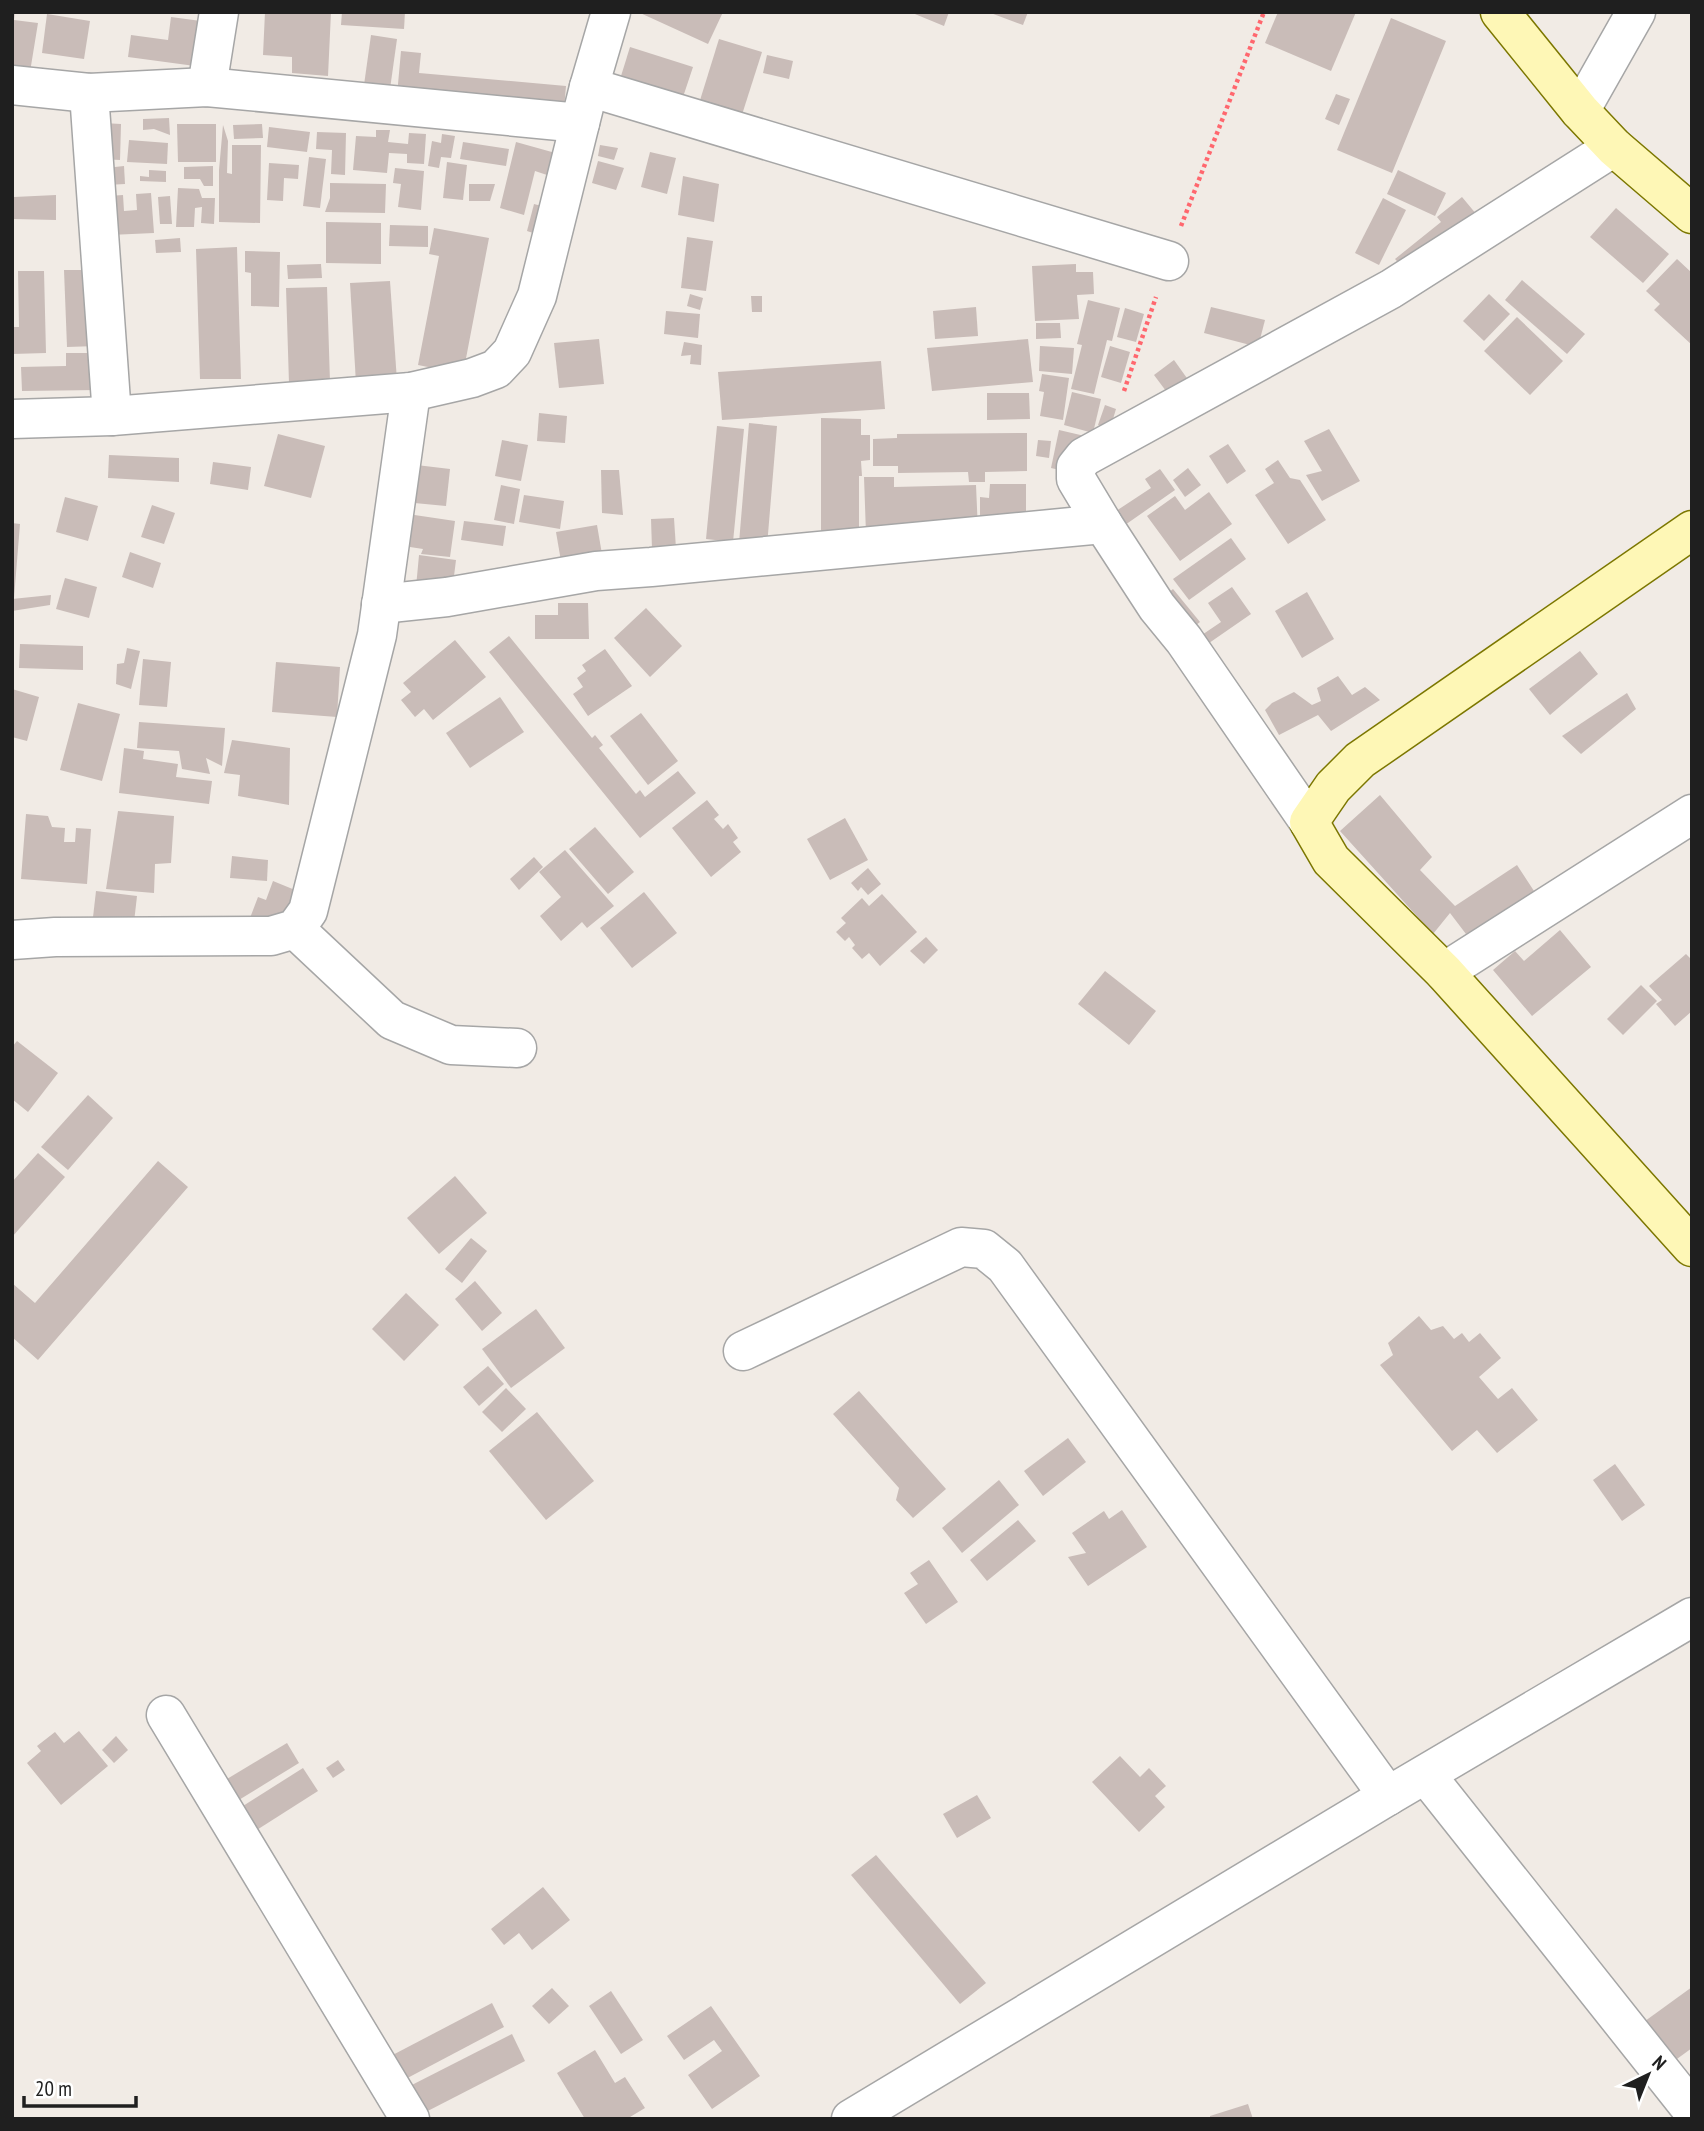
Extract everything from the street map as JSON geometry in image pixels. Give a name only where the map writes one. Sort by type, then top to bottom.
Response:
[{"type":"main road","points":[[1500,12],[1580,111],[1614,147],[1692,214]]},
{"type":"main road","points":[[1692,530],[1360,760],[1333,787],[1309,822],[1331,860],[1444,972],[1692,1247]]},
{"type":"street","points":[[206,87],[219,12]]},
{"type":"street","points":[[12,419],[112,416],[411,392],[496,369],[512,352],[537,296],[611,12]]},
{"type":"street","points":[[1580,111],[1636,12]]},
{"type":"street","points":[[12,85],[89,93],[206,87],[585,105],[1169,261]]},
{"type":"street","points":[[89,93],[112,416]]},
{"type":"street","points":[[1309,822],[1184,639],[1157,607],[1076,479],[1076,467],[1084,457],[1391,289],[1614,147]]},
{"type":"street","points":[[12,940],[55,937],[271,936],[295,929],[308,911],[377,635],[411,392]]},
{"type":"street","points":[[381,604],[447,597],[596,571],[1103,524]]},
{"type":"street","points":[[1444,972],[1692,814]]},
{"type":"street","points":[[295,929],[392,1020],[451,1045],[517,1048]]},
{"type":"street","points":[[743,1351],[961,1247],[984,1249],[1005,1266],[1388,1796]]},
{"type":"street","points":[[851,2119],[1388,1796],[1692,1617]]},
{"type":"street","points":[[166,1715],[410,2119]]},
{"type":"street","points":[[1426,1775],[1692,2110]]},
{"type":"building","points":[[12,12],[15,12],[14,20],[38,23],[30,72],[12,69]]},
{"type":"building","points":[[265,12],[331,12],[328,76],[292,73],[292,57],[263,55]]},
{"type":"building","points":[[342,12],[405,12],[404,29],[341,25]]},
{"type":"building","points":[[638,12],[723,12],[708,44]]},
{"type":"building","points":[[910,12],[949,12],[944,26]]},
{"type":"building","points":[[988,12],[1028,12],[1023,25]]},
{"type":"building","points":[[1278,12],[1356,12],[1331,71],[1265,43]]},
{"type":"building","points":[[47,14],[90,21],[84,59],[42,53]]},
{"type":"building","points":[[171,17],[201,21],[195,66],[128,57],[131,35],[168,40]]},
{"type":"building","points":[[1391,18],[1446,41],[1392,173],[1337,150]]},
{"type":"building","points":[[371,35],[397,39],[390,89],[364,85]]},
{"type":"building","points":[[719,39],[762,52],[739,124],[697,110]]},
{"type":"building","points":[[630,47],[693,67],[683,97],[617,89]]},
{"type":"building","points":[[401,51],[421,53],[419,73],[566,86],[564,109],[397,95]]},
{"type":"building","points":[[767,55],[793,61],[789,79],[763,73]]},
{"type":"building","points":[[1336,94],[1350,99],[1339,125],[1325,119]]},
{"type":"building","points":[[169,118],[170,135],[154,129],[143,130],[143,119]]},
{"type":"building","points":[[103,123],[121,124],[120,160],[101,159]]},
{"type":"building","points":[[177,124],[216,124],[216,162],[178,162]]},
{"type":"building","points":[[262,124],[263,138],[234,139],[233,125]]},
{"type":"building","points":[[223,125],[228,141],[227,173],[232,174],[232,145],[261,145],[260,223],[219,222],[219,170]]},
{"type":"building","points":[[269,127],[310,132],[307,152],[267,147]]},
{"type":"building","points":[[376,130],[390,130],[388,142],[408,144],[409,133],[426,134],[424,164],[407,163],[407,154],[389,153],[387,173],[353,170],[356,136],[376,137]]},
{"type":"building","points":[[317,132],[346,133],[345,175],[331,174],[332,150],[316,149]]},
{"type":"building","points":[[442,134],[455,136],[451,158],[441,157],[439,168],[428,166],[432,141],[441,143]]},
{"type":"building","points":[[129,140],[168,143],[167,164],[127,162]]},
{"type":"building","points":[[463,142],[509,149],[506,166],[460,159]]},
{"type":"building","points":[[516,142],[559,154],[553,177],[535,171],[524,215],[500,208]]},
{"type":"building","points":[[600,145],[618,148],[614,160],[598,156]]},
{"type":"building","points":[[650,152],[676,158],[667,194],[641,187]]},
{"type":"building","points":[[309,157],[326,159],[320,208],[303,206]]},
{"type":"building","points":[[598,161],[624,168],[616,190],[592,183]]},
{"type":"building","points":[[447,162],[467,165],[463,200],[443,198]]},
{"type":"building","points":[[269,163],[299,165],[298,179],[284,178],[283,201],[267,200]]},
{"type":"building","points":[[124,166],[125,184],[107,185],[106,168]]},
{"type":"building","points":[[213,166],[213,186],[204,186],[200,179],[184,179],[184,167]]},
{"type":"building","points":[[395,168],[424,171],[421,210],[398,207],[401,184],[393,183]]},
{"type":"building","points":[[149,170],[166,171],[166,182],[140,181],[140,176],[149,177]]},
{"type":"building","points":[[1398,170],[1446,193],[1435,216],[1387,194]]},
{"type":"building","points":[[683,176],[719,184],[714,222],[678,215]]},
{"type":"building","points":[[330,183],[386,184],[385,213],[325,212],[330,198]]},
{"type":"building","points":[[469,184],[495,184],[490,201],[469,201]]},
{"type":"building","points":[[178,188],[199,189],[202,198],[215,198],[214,224],[201,223],[202,207],[195,208],[194,227],[176,227]]},
{"type":"building","points":[[151,193],[154,233],[110,235],[108,196],[123,195],[124,211],[137,210],[136,194]]},
{"type":"building","points":[[56,195],[56,220],[13,219],[14,197]]},
{"type":"building","points":[[170,196],[172,224],[160,224],[158,197]]},
{"type":"building","points":[[1462,197],[1477,215],[1407,272],[1395,259],[1441,222],[1437,217]]},
{"type":"building","points":[[1383,198],[1406,210],[1379,265],[1355,253]]},
{"type":"building","points":[[534,204],[553,209],[545,237],[527,231]]},
{"type":"building","points":[[1616,208],[1669,254],[1643,283],[1590,237]]},
{"type":"building","points":[[326,222],[381,223],[381,264],[326,263]]},
{"type":"building","points":[[390,225],[428,226],[428,247],[389,246]]},
{"type":"building","points":[[434,228],[489,238],[463,374],[418,365],[439,256],[429,254]]},
{"type":"building","points":[[687,237],[713,241],[706,291],[681,288]]},
{"type":"building","points":[[180,238],[181,252],[156,253],[155,240]]},
{"type":"building","points":[[237,247],[241,379],[200,379],[196,249]]},
{"type":"building","points":[[245,251],[280,252],[279,307],[251,306],[251,273],[245,272]]},
{"type":"building","points":[[1677,259],[1692,273],[1692,345],[1654,310],[1660,304],[1646,291]]},
{"type":"building","points":[[321,264],[322,278],[288,279],[287,265]]},
{"type":"building","points":[[1076,264],[1076,272],[1093,272],[1094,294],[1077,295],[1079,319],[1035,321],[1032,266]]},
{"type":"building","points":[[64,270],[95,270],[97,346],[67,347]]},
{"type":"building","points":[[18,271],[44,271],[46,353],[12,354],[12,327],[19,327]]},
{"type":"building","points":[[1522,280],[1585,334],[1567,354],[1505,300]]},
{"type":"building","points":[[390,281],[397,381],[356,383],[350,283]]},
{"type":"building","points":[[327,287],[330,383],[289,384],[286,288]]},
{"type":"building","points":[[690,294],[703,298],[700,310],[687,306]]},
{"type":"building","points":[[1489,294],[1510,314],[1484,341],[1463,321]]},
{"type":"building","points":[[751,296],[762,296],[762,312],[752,312]]},
{"type":"building","points":[[1088,300],[1120,308],[1112,341],[1107,340],[1094,394],[1071,389],[1082,345],[1077,344]]},
{"type":"building","points":[[976,307],[978,336],[935,339],[933,311]]},
{"type":"building","points":[[1211,307],[1265,320],[1258,347],[1204,333]]},
{"type":"building","points":[[1125,308],[1144,314],[1136,342],[1117,337]]},
{"type":"building","points":[[666,311],[700,314],[698,338],[664,334]]},
{"type":"building","points":[[1517,317],[1563,361],[1530,395],[1484,351]]},
{"type":"building","points":[[1036,323],[1060,323],[1061,338],[1036,339]]},
{"type":"building","points":[[599,339],[604,384],[559,388],[554,343]]},
{"type":"building","points":[[1028,339],[1033,382],[932,391],[927,348]]},
{"type":"building","points":[[684,342],[702,345],[701,365],[690,364],[691,355],[681,356]]},
{"type":"building","points":[[1040,346],[1074,348],[1072,374],[1039,371]]},
{"type":"building","points":[[1110,346],[1130,352],[1121,383],[1101,377]]},
{"type":"building","points":[[66,353],[98,353],[98,390],[22,391],[21,367],[66,366]]},
{"type":"building","points":[[1174,360],[1194,388],[1175,403],[1154,375]]},
{"type":"building","points":[[881,361],[885,409],[722,420],[718,372]]},
{"type":"building","points":[[1042,374],[1069,378],[1063,420],[1040,416],[1044,392],[1039,391]]},
{"type":"building","points":[[1072,392],[1101,399],[1093,433],[1064,425]]},
{"type":"building","points":[[987,393],[1029,393],[1030,419],[987,420]]},
{"type":"building","points":[[1105,405],[1116,409],[1110,429],[1098,425]]},
{"type":"building","points":[[539,413],[567,416],[565,443],[537,441]]},
{"type":"building","points":[[821,418],[861,419],[861,435],[870,435],[870,460],[861,461],[862,476],[859,476],[859,540],[821,540]]},
{"type":"building","points":[[749,423],[777,426],[767,546],[739,543]]},
{"type":"building","points":[[717,426],[744,429],[733,542],[706,539]]},
{"type":"building","points":[[1329,429],[1360,481],[1322,501],[1306,475],[1322,471],[1304,441]]},
{"type":"building","points":[[1059,430],[1089,437],[1073,473],[1051,468]]},
{"type":"building","points":[[1027,433],[1027,471],[985,472],[985,482],[969,482],[968,472],[898,473],[898,466],[873,466],[873,439],[897,438],[897,434]]},
{"type":"building","points":[[278,434],[325,446],[311,498],[264,486]]},
{"type":"building","points":[[502,440],[528,445],[521,481],[495,476]]},
{"type":"building","points":[[1038,440],[1051,441],[1049,458],[1036,456]]},
{"type":"building","points":[[1228,444],[1246,471],[1227,484],[1209,456]]},
{"type":"building","points":[[109,455],[179,458],[179,482],[108,478]]},
{"type":"building","points":[[1278,460],[1290,478],[1300,480],[1326,520],[1288,544],[1255,495],[1274,483],[1265,469]]},
{"type":"building","points":[[213,462],[251,467],[248,490],[210,484]]},
{"type":"building","points":[[408,464],[450,469],[446,506],[404,502]]},
{"type":"building","points":[[1188,468],[1201,485],[1185,497],[1173,480]]},
{"type":"building","points":[[1160,469],[1175,490],[1115,532],[1107,517],[1151,488],[1145,479]]},
{"type":"building","points":[[601,470],[619,470],[623,515],[602,513]]},
{"type":"building","points":[[864,477],[894,477],[894,487],[976,485],[978,531],[866,534]]},
{"type":"building","points":[[990,484],[1026,484],[1026,530],[980,524],[980,497],[989,498]]},
{"type":"building","points":[[501,485],[520,489],[514,524],[494,520]]},
{"type":"building","points":[[1209,492],[1232,524],[1180,561],[1147,516],[1175,496],[1185,510]]},
{"type":"building","points":[[524,495],[564,501],[560,529],[519,522]]},
{"type":"building","points":[[65,497],[98,506],[88,541],[56,532]]},
{"type":"building","points":[[152,505],[175,513],[164,544],[141,537]]},
{"type":"building","points":[[401,513],[455,521],[450,557],[421,554],[423,549],[397,545]]},
{"type":"building","points":[[674,518],[676,549],[652,549],[651,519]]},
{"type":"building","points":[[464,521],[506,526],[503,546],[461,540]]},
{"type":"building","points":[[12,523],[20,524],[14,598],[12,598]]},
{"type":"building","points":[[597,525],[603,560],[562,567],[556,532]]},
{"type":"building","points":[[1231,538],[1246,559],[1189,600],[1173,579]]},
{"type":"building","points":[[130,552],[161,563],[153,588],[122,577]]},
{"type":"building","points":[[419,555],[456,560],[452,592],[416,587]]},
{"type":"building","points":[[65,578],[97,587],[89,618],[56,609]]},
{"type":"building","points":[[1232,587],[1251,614],[1199,650],[1193,641],[1221,622],[1208,603]]},
{"type":"building","points":[[1173,589],[1200,622],[1183,635],[1157,602]]},
{"type":"building","points":[[1307,592],[1334,639],[1302,658],[1275,611]]},
{"type":"building","points":[[51,595],[50,605],[12,611],[12,599]]},
{"type":"building","points":[[558,603],[588,603],[589,639],[535,639],[535,615],[558,615]]},
{"type":"building","points":[[646,608],[682,646],[650,677],[614,638]]},
{"type":"building","points":[[509,636],[592,738],[595,735],[603,745],[599,748],[636,794],[640,790],[645,797],[678,771],[696,793],[640,838],[489,652]]},
{"type":"building","points":[[455,640],[486,677],[433,720],[424,709],[415,717],[401,700],[411,692],[403,683]]},
{"type":"building","points":[[20,644],[83,646],[83,670],[19,668]]},
{"type":"building","points":[[127,648],[140,651],[131,689],[116,684],[117,664],[124,663]]},
{"type":"building","points":[[605,649],[632,686],[588,716],[573,694],[583,687],[577,678],[586,671],[582,665]]},
{"type":"building","points":[[1580,651],[1598,674],[1550,715],[1529,689]]},
{"type":"building","points":[[143,659],[171,662],[167,707],[139,705]]},
{"type":"building","points":[[276,662],[340,667],[337,717],[272,712]]},
{"type":"building","points":[[1338,676],[1352,695],[1365,687],[1380,700],[1331,731],[1318,715],[1279,735],[1265,710],[1272,703],[1294,692],[1312,705],[1321,701],[1317,688]]},
{"type":"building","points":[[12,689],[39,697],[27,741],[12,737]]},
{"type":"building","points":[[1627,693],[1636,709],[1581,754],[1562,736]]},
{"type":"building","points":[[500,697],[524,732],[470,768],[446,733]]},
{"type":"building","points":[[78,703],[120,714],[102,781],[60,770]]},
{"type":"building","points":[[641,713],[678,761],[648,785],[610,736]]},
{"type":"building","points":[[139,722],[225,728],[222,766],[206,758],[210,774],[182,769],[179,751],[137,748]]},
{"type":"building","points":[[232,740],[290,748],[289,805],[238,796],[240,775],[224,773]]},
{"type":"building","points":[[124,748],[144,751],[143,759],[178,764],[176,777],[212,781],[209,804],[119,793]]},
{"type":"building","points":[[1380,795],[1432,857],[1420,870],[1455,906],[1517,865],[1536,894],[1466,934],[1450,913],[1433,934],[1340,831]]},
{"type":"building","points":[[707,800],[719,815],[714,819],[723,829],[728,824],[738,838],[733,842],[741,852],[711,877],[672,828]]},
{"type":"building","points":[[118,811],[174,816],[171,863],[155,864],[154,893],[106,889]]},
{"type":"building","points":[[26,814],[48,816],[52,827],[65,828],[64,842],[75,842],[76,828],[91,829],[87,884],[21,879]]},
{"type":"building","points":[[845,818],[868,860],[830,880],[807,839]]},
{"type":"building","points":[[595,827],[634,872],[608,894],[569,849]]},
{"type":"building","points":[[565,850],[614,906],[587,928],[582,922],[561,941],[540,916],[561,897],[539,872]]},
{"type":"building","points":[[232,856],[268,860],[267,881],[230,878]]},
{"type":"building","points":[[534,857],[543,867],[519,890],[510,879]]},
{"type":"building","points":[[868,868],[881,884],[868,895],[861,887],[858,891],[851,883]]},
{"type":"building","points":[[273,881],[295,890],[279,930],[250,918],[258,897],[266,900]]},
{"type":"building","points":[[96,891],[137,896],[133,931],[92,926]]},
{"type":"building","points":[[644,892],[677,933],[632,968],[600,928]]},
{"type":"building","points":[[882,894],[917,932],[880,966],[869,953],[862,959],[852,948],[855,945],[849,937],[845,941],[836,932],[846,923],[841,918],[862,898],[869,906]]},
{"type":"building","points":[[1560,930],[1591,967],[1532,1016],[1493,970],[1515,951],[1524,961]]},
{"type":"building","points":[[926,937],[938,950],[924,964],[910,951]]},
{"type":"building","points":[[1686,954],[1692,960],[1692,1011],[1675,1026],[1656,1004],[1662,1000],[1649,986]]},
{"type":"building","points":[[1105,971],[1156,1011],[1129,1045],[1078,1004]]},
{"type":"building","points":[[1641,985],[1657,1001],[1623,1035],[1607,1019]]},
{"type":"building","points":[[17,1041],[58,1073],[28,1112],[12,1099],[12,1047]]},
{"type":"building","points":[[88,1095],[113,1118],[68,1170],[41,1147]]},
{"type":"building","points":[[38,1153],[65,1177],[12,1237],[12,1182]]},
{"type":"building","points":[[158,1161],[188,1187],[38,1360],[12,1337],[12,1283],[35,1303]]},
{"type":"building","points":[[455,1176],[487,1213],[439,1254],[407,1218]]},
{"type":"building","points":[[471,1238],[487,1251],[462,1283],[445,1269]]},
{"type":"building","points":[[475,1281],[502,1313],[482,1331],[455,1299]]},
{"type":"building","points":[[406,1293],[439,1325],[404,1361],[372,1329]]},
{"type":"building","points":[[536,1309],[565,1348],[511,1388],[482,1349]]},
{"type":"building","points":[[1419,1316],[1431,1330],[1443,1326],[1454,1339],[1462,1333],[1469,1342],[1480,1333],[1501,1358],[1479,1377],[1498,1399],[1512,1388],[1538,1420],[1497,1453],[1477,1430],[1452,1451],[1380,1365],[1393,1355],[1388,1343]]},
{"type":"building","points":[[488,1366],[504,1384],[479,1406],[463,1387]]},
{"type":"building","points":[[506,1388],[526,1409],[502,1432],[482,1412]]},
{"type":"building","points":[[859,1391],[946,1489],[913,1518],[896,1500],[899,1488],[833,1414]]},
{"type":"building","points":[[537,1412],[594,1481],[546,1520],[489,1451]]},
{"type":"building","points":[[1068,1438],[1086,1462],[1043,1496],[1024,1471]]},
{"type":"building","points":[[1615,1464],[1645,1505],[1622,1521],[1593,1480]]},
{"type":"building","points":[[999,1480],[1019,1505],[962,1553],[942,1528]]},
{"type":"building","points":[[1122,1510],[1147,1547],[1088,1586],[1068,1557],[1086,1553],[1072,1533],[1104,1511],[1109,1519]]},
{"type":"building","points":[[1018,1520],[1036,1541],[987,1581],[970,1560]]},
{"type":"building","points":[[929,1560],[958,1602],[926,1624],[904,1593],[918,1584],[910,1573]]},
{"type":"building","points":[[79,1731],[108,1766],[61,1805],[27,1763],[41,1751],[37,1746],[55,1732],[64,1743]]},
{"type":"building","points":[[116,1736],[128,1750],[114,1763],[102,1750]]},
{"type":"building","points":[[287,1743],[299,1763],[229,1806],[217,1785]]},
{"type":"building","points":[[1120,1756],[1140,1777],[1149,1768],[1166,1786],[1155,1796],[1165,1807],[1139,1832],[1092,1782]]},
{"type":"building","points":[[338,1760],[345,1770],[333,1778],[326,1768]]},
{"type":"building","points":[[303,1768],[318,1791],[249,1835],[235,1811]]},
{"type":"building","points":[[977,1795],[991,1818],[957,1838],[943,1814]]},
{"type":"building","points":[[876,1855],[986,1983],[960,2004],[851,1875]]},
{"type":"building","points":[[543,1887],[570,1920],[532,1950],[519,1933],[504,1945],[491,1929]]},
{"type":"building","points":[[1692,1987],[1692,2048],[1670,2064],[1641,2024]]},
{"type":"building","points":[[552,1988],[569,2006],[549,2024],[532,2006]]},
{"type":"building","points":[[611,1991],[643,2040],[621,2054],[589,2006]]},
{"type":"building","points":[[492,2003],[504,2027],[398,2083],[385,2059]]},
{"type":"building","points":[[711,2006],[760,2076],[712,2109],[688,2075],[722,2051],[714,2040],[684,2060],[667,2036]]},
{"type":"building","points":[[512,2034],[525,2061],[416,2117],[402,2090]]},
{"type":"building","points":[[595,2050],[615,2083],[625,2077],[645,2108],[630,2117],[631,2119],[585,2119],[557,2073]]},
{"type":"building","points":[[1248,2104],[1253,2119],[1210,2119],[1210,2116]]}]
